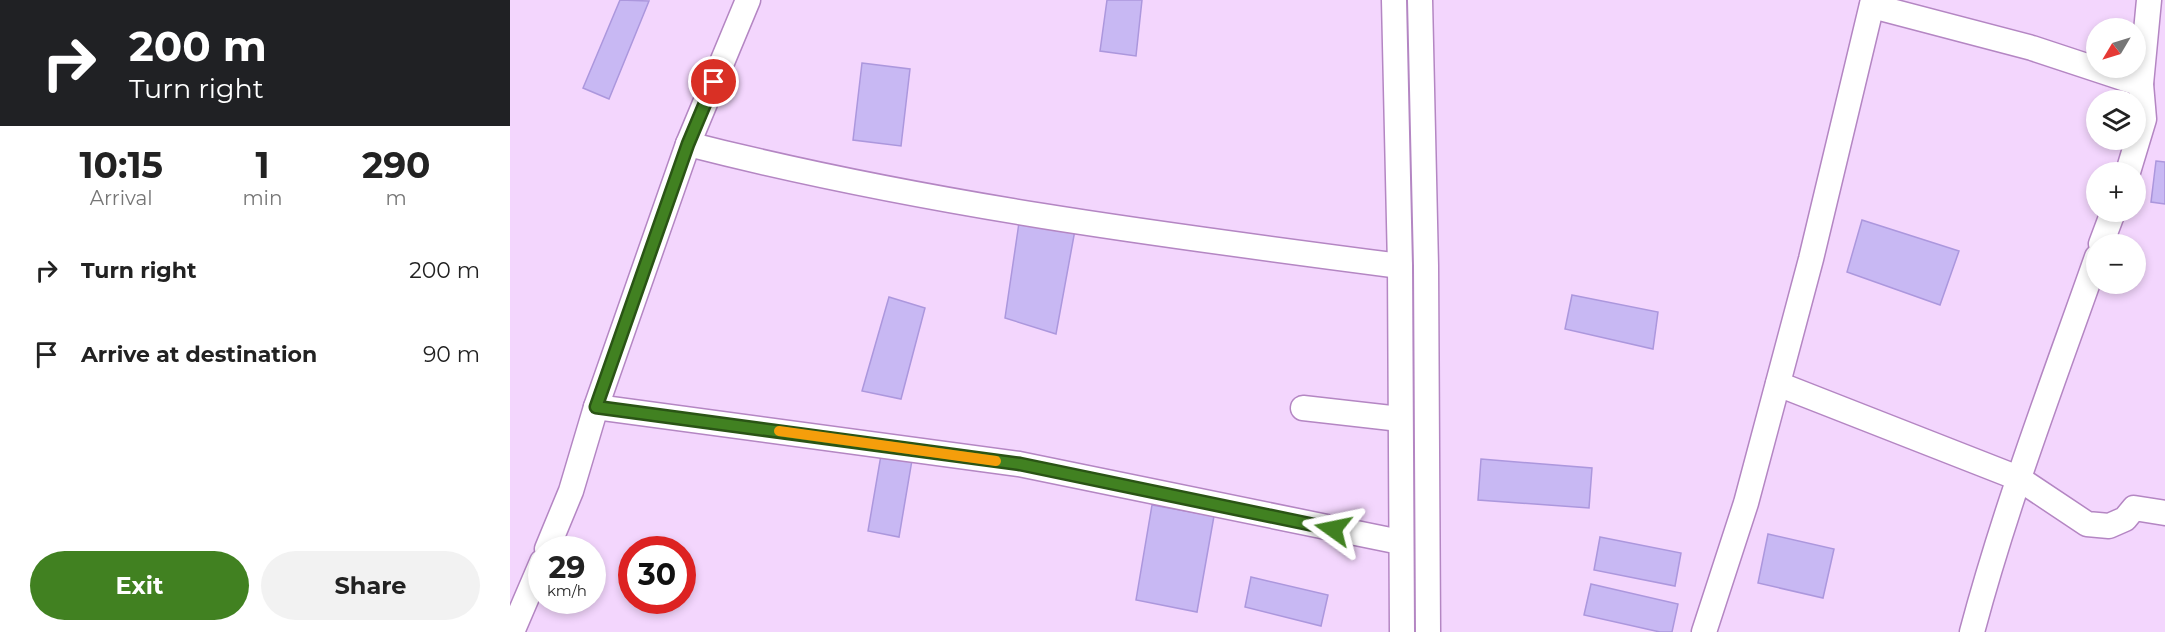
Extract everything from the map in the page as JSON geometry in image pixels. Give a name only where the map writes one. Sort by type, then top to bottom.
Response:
[{"type":"street","points":[[552,536],[571,491],[596,407],[688,144],[748,0]]},
{"type":"street","points":[[1394,0],[1400,266],[1402,632]]},
{"type":"street","points":[[1420,0],[1426,266],[1428,632]]},
{"type":"street","points":[[2131,162],[2144,118],[2141,84],[2149,0]]},
{"type":"street","points":[[1704,632],[1746,503],[1778,384],[1872,3],[2032,48],[2141,84]]},
{"type":"street","points":[[688,144],[796,172],[1103,227],[1400,266]]},
{"type":"street","points":[[1971,632],[1991,560],[2018,478],[2086,288]]},
{"type":"street","points":[[1778,384],[2018,478],[2087,524],[2109,526],[2125,519],[2134,508],[2165,513]]},
{"type":"street","points":[[596,407],[1020,464],[1400,543]]},
{"type":"street","points":[[1303,408],[1400,419]]},
{"type":"street","points":[[517,631],[528,601]]},
{"type":"building","points":[[620,0],[649,1],[609,99],[583,88]]},
{"type":"building","points":[[1107,0],[1142,0],[1136,56],[1100,51]]},
{"type":"building","points":[[862,63],[910,69],[901,146],[853,140]]},
{"type":"building","points":[[2156,161],[2165,162],[2165,204],[2151,202]]},
{"type":"building","points":[[1020,216],[1075,230],[1056,334],[1005,318]]},
{"type":"building","points":[[1862,220],[1959,251],[1940,305],[1847,272]]},
{"type":"building","points":[[1572,295],[1658,312],[1653,349],[1565,329]]},
{"type":"building","points":[[889,297],[925,308],[901,399],[862,391]]},
{"type":"building","points":[[881,455],[912,460],[899,537],[868,531]]},
{"type":"building","points":[[1481,459],[1592,468],[1589,508],[1478,500]]},
{"type":"building","points":[[1152,505],[1214,516],[1197,612],[1136,600]]},
{"type":"building","points":[[1768,534],[1834,549],[1823,598],[1758,583]]},
{"type":"building","points":[[1600,537],[1681,553],[1675,586],[1594,570]]},
{"type":"building","points":[[1251,577],[1328,595],[1321,626],[1245,607]]},
{"type":"building","points":[[1591,584],[1678,604],[1672,632],[1660,632],[1584,615]]},
{"type":"slow traffic","points":[[779,431],[996,461]]},
{"type":"route","points":[[714,82],[688,144],[596,407],[1020,464],[1333,529]]}]
